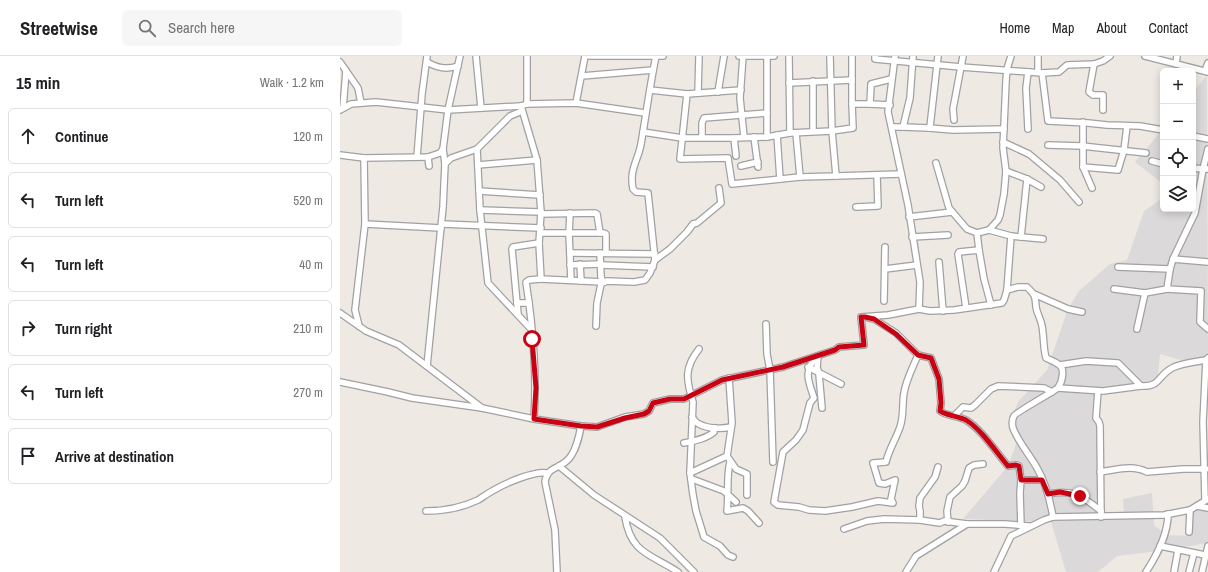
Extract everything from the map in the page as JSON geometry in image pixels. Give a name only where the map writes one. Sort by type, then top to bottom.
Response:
[{"type":"street","points":[[427,366],[440,250],[445,164],[443,149],[448,110],[460,56]]},
{"type":"street","points":[[476,56],[481,108]]},
{"type":"street","points":[[527,56],[523,107],[537,160],[541,213],[539,243],[541,279]]},
{"type":"street","points":[[576,103],[585,56]]},
{"type":"street","points":[[589,56],[663,56]]},
{"type":"street","points":[[534,419],[536,388],[526,282],[528,280],[541,279],[634,282],[644,280],[650,273],[653,266],[655,254],[648,193],[636,192],[633,189],[632,184],[633,167],[643,132],[656,56]]},
{"type":"street","points":[[698,93],[699,56]]},
{"type":"street","points":[[718,92],[724,56]]},
{"type":"street","points":[[739,56],[774,56]]},
{"type":"street","points":[[743,56],[741,90],[744,137]]},
{"type":"street","points":[[767,56],[767,136]]},
{"type":"street","points":[[789,56],[789,83],[793,133],[800,177]]},
{"type":"street","points":[[830,56],[832,131],[836,176]]},
{"type":"street","points":[[643,132],[682,138],[734,138],[813,131],[832,131],[853,128],[852,56]]},
{"type":"street","points":[[875,56],[875,59],[895,58],[912,63],[1028,72],[1059,72],[1067,65],[1094,64],[1103,61],[1110,56]]},
{"type":"street","points":[[903,127],[910,98],[913,56]]},
{"type":"street","points":[[929,128],[938,56]]},
{"type":"street","points":[[954,120],[953,109],[963,56]]},
{"type":"street","points":[[989,230],[999,218],[1004,194],[1006,171],[1003,142],[1007,70],[1011,56]]},
{"type":"street","points":[[1038,56],[1048,121],[1140,126],[1160,129]]},
{"type":"street","points":[[1147,56],[1207,71],[1208,63]]},
{"type":"street","points":[[1176,64],[1177,56]]},
{"type":"street","points":[[895,58],[888,112],[901,174],[920,282],[919,309]]},
{"type":"street","points":[[427,59],[435,66],[442,68],[458,66]]},
{"type":"street","points":[[417,157],[427,59]]},
{"type":"street","points":[[340,62],[358,88],[361,103]]},
{"type":"street","points":[[1094,64],[1090,92],[1093,95],[1103,95],[1102,110]]},
{"type":"street","points":[[582,76],[653,70]]},
{"type":"street","points":[[342,109],[346,71]]},
{"type":"street","points":[[1028,72],[1026,88],[1028,129]]},
{"type":"street","points":[[789,83],[852,80]]},
{"type":"street","points":[[870,104],[871,84],[891,80]]},
{"type":"street","points":[[813,81],[813,131]]},
{"type":"street","points":[[650,90],[687,94],[741,90]]},
{"type":"street","points":[[687,94],[680,158],[729,158],[729,172],[732,184],[800,177],[877,176],[901,174]]},
{"type":"street","points":[[342,109],[351,104],[376,102],[448,110],[576,103],[646,113]]},
{"type":"street","points":[[852,104],[890,105]]},
{"type":"street","points":[[445,164],[451,158],[477,149],[510,116],[523,107]]},
{"type":"street","points":[[702,137],[702,123],[704,118],[767,113]]},
{"type":"street","points":[[1083,122],[1083,167],[1092,188]]},
{"type":"street","points":[[1083,167],[1118,170],[1124,150],[1127,126]]},
{"type":"street","points":[[892,127],[953,130],[1004,129]]},
{"type":"street","points":[[777,135],[780,179]]},
{"type":"street","points":[[741,166],[758,165],[754,137]]},
{"type":"street","points":[[1196,137],[1208,139]]},
{"type":"street","points":[[734,138],[736,156]]},
{"type":"street","points":[[1003,142],[1029,154],[1060,180],[1079,202]]},
{"type":"street","points":[[1048,144],[1146,153]]},
{"type":"street","points":[[340,155],[364,158],[428,157],[440,153],[443,149]]},
{"type":"street","points":[[477,149],[480,210],[488,283],[531,329]]},
{"type":"street","points":[[1196,201],[1205,169],[1208,149]]},
{"type":"street","points":[[428,157],[429,166]]},
{"type":"street","points":[[359,326],[355,310],[365,208],[364,158]]},
{"type":"street","points":[[478,165],[537,160]]},
{"type":"street","points":[[1152,161],[1160,163]]},
{"type":"street","points":[[936,163],[947,203],[952,212],[967,229],[977,233],[989,230],[1011,236],[1043,239]]},
{"type":"street","points":[[1006,171],[1027,179],[1041,187]]},
{"type":"street","points":[[856,207],[878,206],[877,176]]},
{"type":"street","points":[[1021,237],[1027,179]]},
{"type":"street","points":[[655,260],[670,249],[693,224],[697,223],[721,203],[719,188]]},
{"type":"street","points":[[479,191],[540,195]]},
{"type":"street","points":[[480,210],[541,213],[592,212],[597,214],[600,233]]},
{"type":"street","points":[[909,217],[952,212]]},
{"type":"street","points":[[1167,289],[1173,259],[1196,212]]},
{"type":"street","points":[[570,213],[569,234],[571,280]]},
{"type":"street","points":[[364,224],[482,226],[569,234],[606,234],[601,265],[601,277],[603,282]]},
{"type":"street","points":[[977,233],[984,279],[991,305]]},
{"type":"street","points":[[912,237],[948,235]]},
{"type":"street","points":[[340,382],[412,398],[482,408],[534,419],[597,427],[625,418],[644,414],[649,411],[653,403],[658,401],[684,399],[705,387],[722,380],[783,367],[835,350],[839,347],[864,345],[861,317],[888,315],[919,309],[943,311],[1002,303],[1007,290],[1011,236]]},
{"type":"street","points":[[518,315],[513,247],[539,243]]},
{"type":"street","points":[[884,301],[885,247]]},
{"type":"street","points":[[966,308],[958,254],[959,252],[979,250]]},
{"type":"street","points":[[570,253],[655,254]]},
{"type":"street","points":[[1173,259],[1208,262]]},
{"type":"street","points":[[939,262],[943,311]]},
{"type":"street","points":[[570,264],[653,266]]},
{"type":"street","points":[[580,264],[581,281]]},
{"type":"street","points":[[884,269],[917,265]]},
{"type":"street","points":[[1118,267],[1170,270]]},
{"type":"street","points":[[596,326],[598,295],[600,285],[603,282]]},
{"type":"street","points":[[1007,290],[1018,287],[1027,287],[1034,294],[1068,309],[1082,312]]},
{"type":"street","points":[[1114,289],[1146,293],[1167,289],[1201,291],[1200,322],[1208,329]]},
{"type":"street","points":[[1137,329],[1146,293]]},
{"type":"street","points":[[1034,294],[1036,307],[1042,326],[1046,358],[1060,364],[1086,361],[1118,363],[1141,386]]},
{"type":"street","points":[[517,304],[529,303]]},
{"type":"street","points":[[1200,312],[1208,311]]},
{"type":"street","points":[[340,313],[376,336],[395,343],[482,408]]},
{"type":"street","points":[[865,317],[874,319],[896,334],[918,355],[931,358],[939,379],[941,403],[940,411],[942,413],[955,415],[966,420],[1008,466],[1019,466],[1021,480],[1021,526]]},
{"type":"street","points":[[766,324],[767,354],[770,370],[773,462]]},
{"type":"street","points":[[699,349],[691,362],[687,374],[688,391],[692,402],[691,476],[694,502],[704,537],[720,546],[728,555],[733,557]]},
{"type":"street","points":[[816,356],[808,367],[807,374],[814,398],[810,403],[803,430],[796,440],[783,452],[774,502],[778,505],[825,511],[878,501],[893,503],[891,499],[895,480],[885,484],[879,483],[873,463],[886,462],[900,429],[906,385],[918,355]]},
{"type":"street","points":[[816,356],[817,367],[820,374],[822,408]]},
{"type":"street","points":[[994,572],[1011,536],[1044,520],[1053,517],[1101,514],[1168,514],[1190,510],[1207,499],[1207,359],[1182,364],[1172,368],[1151,386],[1098,391],[1058,388]]},
{"type":"street","points":[[1053,517],[1048,494],[1038,469],[1012,424],[1014,416],[1017,413],[1058,388],[1062,377],[1062,368],[1060,364]]},
{"type":"street","points":[[808,367],[841,384]]},
{"type":"street","points":[[729,378],[731,427],[728,459],[727,482],[729,496],[727,511],[743,508],[748,510],[759,523]]},
{"type":"street","points":[[955,415],[963,407],[972,408],[991,389],[998,386],[1044,388],[1052,392]]},
{"type":"street","points":[[1098,391],[1096,418],[1100,426],[1101,514]]},
{"type":"street","points":[[692,417],[698,424],[722,429],[731,427]]},
{"type":"street","points":[[426,511],[444,511],[461,507],[479,500],[499,487],[536,474],[547,473],[560,466],[570,458],[574,451],[578,443],[581,426]]},
{"type":"street","points":[[684,443],[711,435],[715,428]]},
{"type":"street","points":[[691,476],[728,459]]},
{"type":"street","points":[[728,459],[736,469],[747,474],[747,495]]},
{"type":"street","points":[[948,522],[946,515],[950,497],[962,486],[969,468],[974,465],[983,464]]},
{"type":"street","points":[[560,466],[594,495],[625,517],[660,538],[694,572]]},
{"type":"street","points":[[920,520],[920,498],[935,477],[938,467]]},
{"type":"street","points":[[1100,472],[1129,467],[1147,472],[1183,468],[1206,469]]},
{"type":"street","points":[[547,473],[545,482],[555,530],[557,572]]},
{"type":"street","points":[[691,476],[724,492],[736,502]]},
{"type":"street","points":[[1021,480],[1042,480]]},
{"type":"street","points":[[1048,494],[1060,492],[1080,496],[1101,514]]},
{"type":"street","points":[[1197,506],[1208,508]]},
{"type":"street","points":[[1189,532],[1190,510]]},
{"type":"street","points":[[1146,572],[1160,546],[1168,523],[1168,514]]},
{"type":"street","points":[[625,517],[633,541],[644,552],[678,572]]},
{"type":"street","points":[[844,529],[867,521],[884,519],[920,520],[940,523],[948,522],[1029,526]]},
{"type":"street","points":[[906,572],[916,556],[967,524]]},
{"type":"street","points":[[1160,546],[1194,553],[1206,559]]},
{"type":"street","points":[[1202,572],[1208,547]]},
{"type":"street","points":[[1174,572],[1178,550]]},
{"type":"street","points":[[1189,572],[1194,553]]},
{"type":"shaded area","points":[[1207,75],[1208,368],[1160,354],[1157,386],[1096,393],[1103,513],[1124,513],[1123,499],[1152,493],[1154,525],[1166,535],[1190,536],[1192,504],[1208,507],[1208,543],[1117,556],[1098,572],[1066,572],[1051,522],[963,519],[1008,466],[1019,436],[1012,417],[1018,402],[1047,370],[1068,309],[1079,291],[1110,264],[1127,260],[1144,211],[1160,200],[1160,212],[1196,212],[1196,88]]},
{"type":"shaded area","points":[[1160,133],[1160,182],[1135,162]]},
{"type":"route","points":[[532,339],[536,388],[534,419],[597,427],[606,423],[644,414],[649,411],[653,403],[658,401],[684,399],[705,387],[722,380],[783,367],[835,350],[839,347],[864,345],[861,317],[874,319],[896,334],[918,355],[931,358],[939,379],[941,403],[940,411],[942,413],[955,415],[966,420],[983,436],[1008,466],[1019,466],[1021,480],[1042,480],[1048,494],[1060,492],[1080,496]]}]
